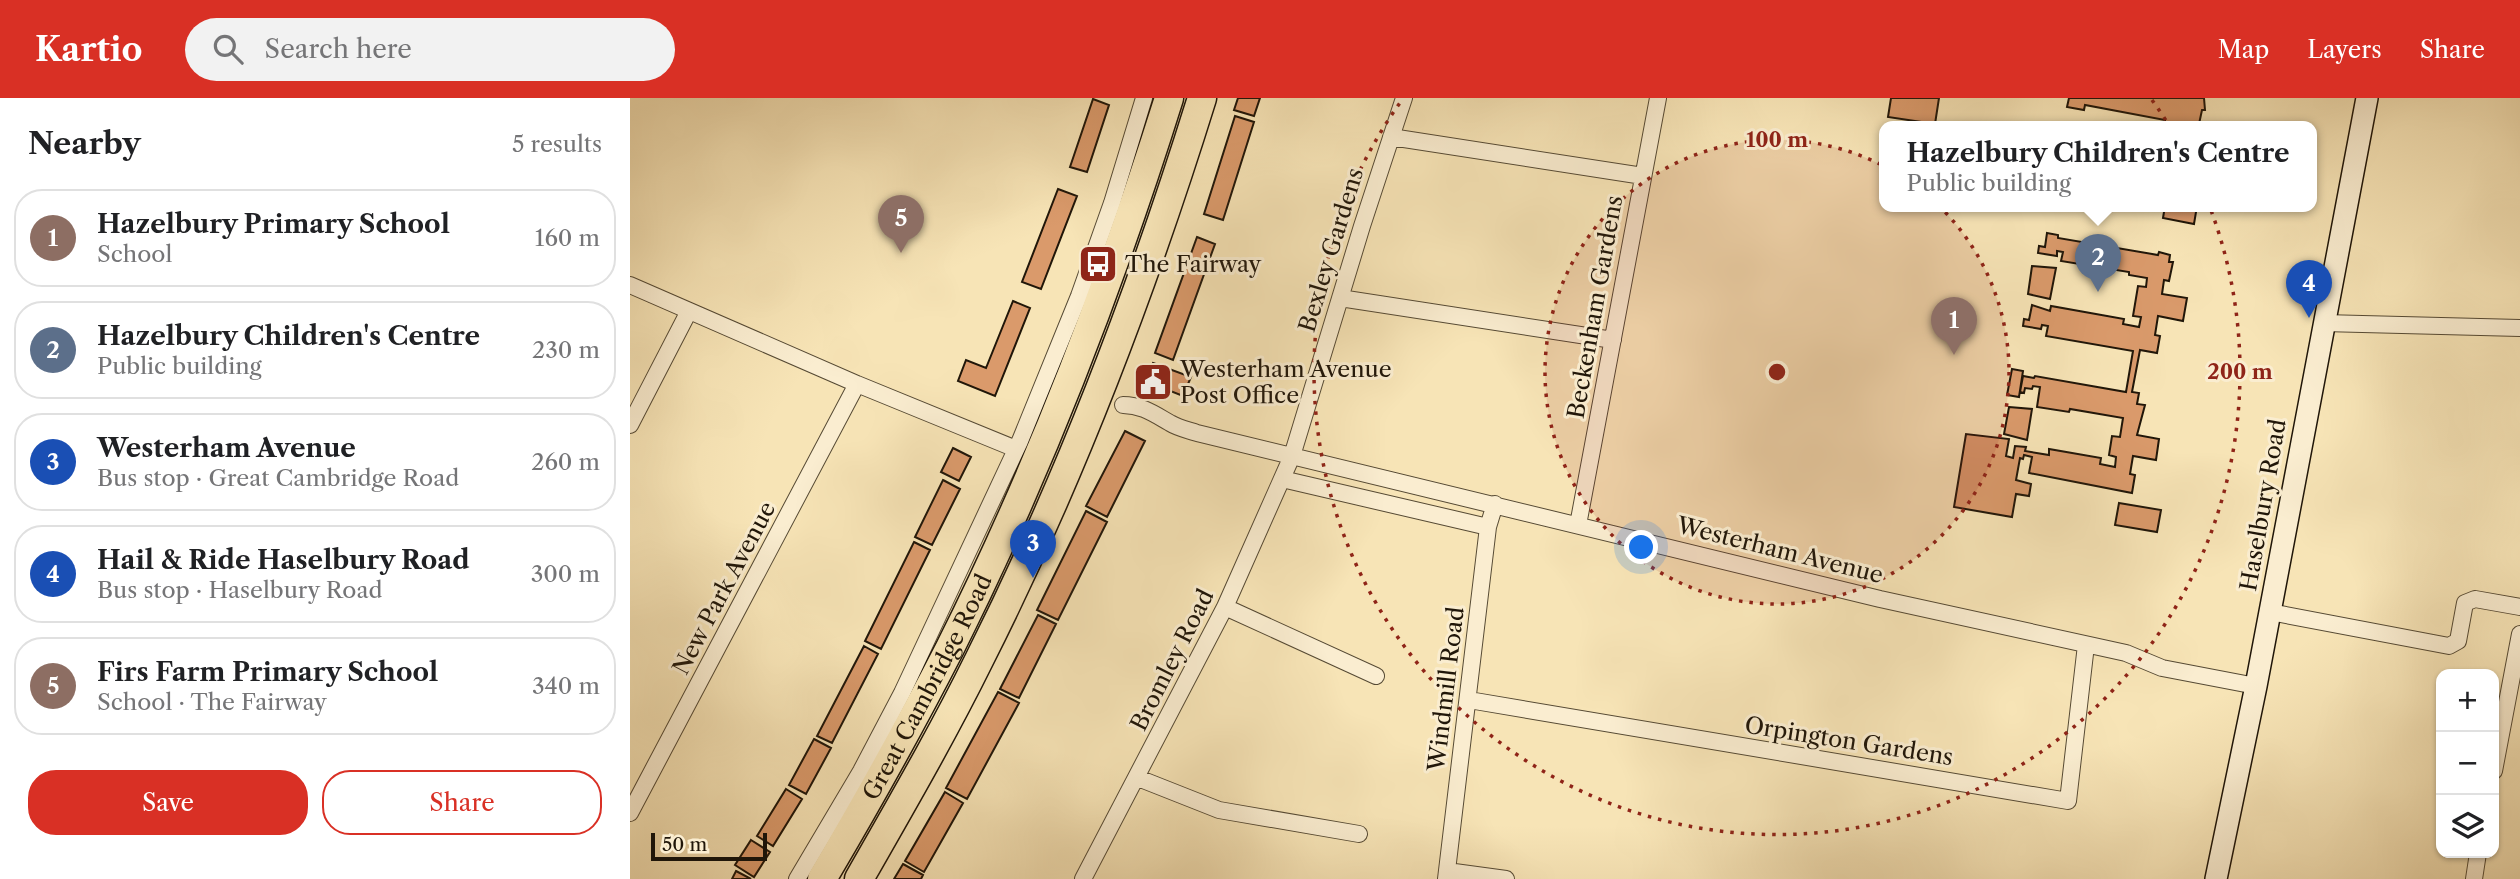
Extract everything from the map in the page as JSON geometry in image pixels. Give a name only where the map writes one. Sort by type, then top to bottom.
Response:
[{"type":"highway","name":"Great Cambridge Road","points":[[822,879],[868,801],[950,648],[1024,489],[1096,316],[1169,98]]},
{"type":"highway","name":"Great Cambridge Road","points":[[859,879],[979,661],[1048,512],[1110,400],[1202,98]]},
{"type":"street","points":[[797,879],[861,771],[902,693],[1016,449],[1079,296],[1112,203],[1144,98]]},
{"type":"street","name":"Bexley Gardens","points":[[1292,456],[1405,98]]},
{"type":"street","name":"Haselbury Road","points":[[2216,879],[2256,685],[2367,98]]},
{"type":"street","name":"Beckenham Gardens","points":[[1578,525],[1643,176],[1653,99]]},
{"type":"street","points":[[1391,137],[1643,176]]},
{"type":"street","points":[[630,285],[1016,449]]},
{"type":"street","points":[[1340,298],[1613,340]]},
{"type":"street","points":[[630,425],[689,312]]},
{"type":"street","points":[[2323,323],[2520,328]]},
{"type":"street","name":"New Park Avenue","points":[[630,813],[858,384]]},
{"type":"street","name":"Westerham Avenue","points":[[1110,400],[1131,415],[1151,422],[1171,424],[1197,433],[1880,599],[2126,653],[2162,667],[2256,685]]},
{"type":"street","name":"Bromley Road","points":[[1083,879],[1138,778],[1224,607],[1292,456]]},
{"type":"street","points":[[1282,479],[1488,527]]},
{"type":"street","points":[[1388,504],[1395,480]]},
{"type":"street","name":"Windmill Road","points":[[1447,875],[1488,527],[1495,504]]},
{"type":"street","points":[[2270,612],[2449,646],[2458,642],[2465,603],[2475,600],[2520,607]]},
{"type":"street","points":[[1224,607],[1376,676]]},
{"type":"street","points":[[2499,745],[2520,634]]},
{"type":"street","name":"Orpington Gardens","points":[[1469,701],[2068,801],[2086,645]]},
{"type":"street","points":[[1138,778],[1219,810],[1359,834]]},
{"type":"street","points":[[2474,879],[2477,858]]},
{"type":"street","points":[[1447,875],[1506,879]]},
{"type":"building","points":[[1238,98],[1260,98],[1254,116],[1234,110]]},
{"type":"building","points":[[1891,98],[1939,98],[1935,121],[1888,117]]},
{"type":"building","points":[[2069,98],[2204,98],[2205,110],[2202,110],[2200,121],[2165,121],[2085,105],[2084,110],[2067,107]]},
{"type":"building","points":[[1093,99],[1109,105],[1087,172],[1070,167]]},
{"type":"building","points":[[1235,116],[1254,122],[1223,220],[1204,214]]},
{"type":"building","points":[[1058,189],[1077,196],[1041,289],[1022,282]]},
{"type":"building","points":[[2164,212],[2196,212],[2194,224],[2163,218]]},
{"type":"building","points":[[2047,233],[2058,235],[2058,238],[2170,255],[2169,262],[2173,262],[2169,281],[2164,280],[2162,294],[2187,298],[2183,321],[2158,316],[2155,335],[2160,336],[2157,353],[2140,350],[2132,392],[2139,393],[2137,404],[2145,405],[2137,435],[2159,439],[2156,460],[2133,456],[2130,474],[2135,475],[2132,493],[2029,473],[2032,457],[2024,455],[2023,459],[2020,458],[2016,480],[2031,484],[2029,496],[2016,494],[2012,517],[1954,507],[1966,434],[2009,439],[2006,456],[2013,458],[2015,446],[2026,447],[2025,451],[2049,455],[2049,449],[2101,458],[2100,464],[2115,467],[2116,457],[2109,455],[2112,436],[2120,437],[2123,418],[2070,409],[2069,412],[2037,407],[2040,387],[2025,388],[2024,393],[2020,392],[2023,376],[2035,376],[2126,392],[2133,351],[2046,336],[2048,326],[2042,325],[2041,329],[2023,326],[2024,319],[2029,320],[2032,305],[2050,311],[2051,306],[2124,319],[2123,324],[2139,327],[2141,317],[2133,316],[2138,286],[2146,287],[2147,278],[2129,275],[2129,272],[2061,261],[2063,252],[2057,251],[2057,256],[2038,253],[2039,246],[2045,247]]},
{"type":"building","points":[[1197,237],[1215,244],[1173,360],[1155,353]]},
{"type":"building","points":[[2032,266],[2056,268],[2050,299],[2028,294]]},
{"type":"building","points":[[1013,301],[1030,308],[995,396],[958,381],[966,360],[986,368]]},
{"type":"building","points":[[1153,363],[1191,377],[1183,396],[1158,386],[1156,393],[1143,388]]},
{"type":"building","points":[[2012,369],[2023,371],[2019,397],[2007,395]]},
{"type":"building","points":[[2009,407],[2032,409],[2027,440],[2004,434]]},
{"type":"building","points":[[1125,431],[1145,441],[1107,517],[1086,506]]},
{"type":"building","points":[[953,448],[971,457],[959,481],[941,472]]},
{"type":"building","points":[[943,480],[960,489],[932,545],[915,537]]},
{"type":"building","points":[[2119,503],[2161,510],[2157,532],[2115,525]]},
{"type":"building","points":[[1086,511],[1107,522],[1058,620],[1037,610]]},
{"type":"building","points":[[914,542],[930,550],[881,649],[865,641]]},
{"type":"building","points":[[1038,615],[1056,624],[1019,698],[1000,689]]},
{"type":"building","points":[[864,646],[878,654],[832,743],[817,736]]},
{"type":"building","points":[[998,692],[1019,703],[967,799],[946,788]]},
{"type":"building","points":[[814,739],[831,748],[806,794],[789,785]]},
{"type":"building","points":[[786,789],[802,799],[773,846],[757,836]]},
{"type":"building","points":[[945,792],[963,803],[924,872],[905,861]]},
{"type":"building","points":[[751,840],[770,852],[754,877],[735,865]]},
{"type":"building","points":[[903,864],[923,875],[921,879],[894,879]]},
{"type":"building","points":[[736,871],[751,879],[732,879]]},
{"type":"place","name":"Firs Farm Primary School","points":[[901,253]]},
{"type":"place","name":"The Fairway","points":[[1098,264]]},
{"type":"place","name":"Hazelbury Children's Centre","points":[[2098,292]]},
{"type":"place","name":"Hail & Ride Haselbury Road","points":[[2309,318]]},
{"type":"place","name":"Hazelbury Primary School","points":[[1954,355]]},
{"type":"place","name":"Westerham Avenue Post Office","points":[[1153,382]]},
{"type":"place","name":"Westerham Avenue","points":[[1033,578]]}]
